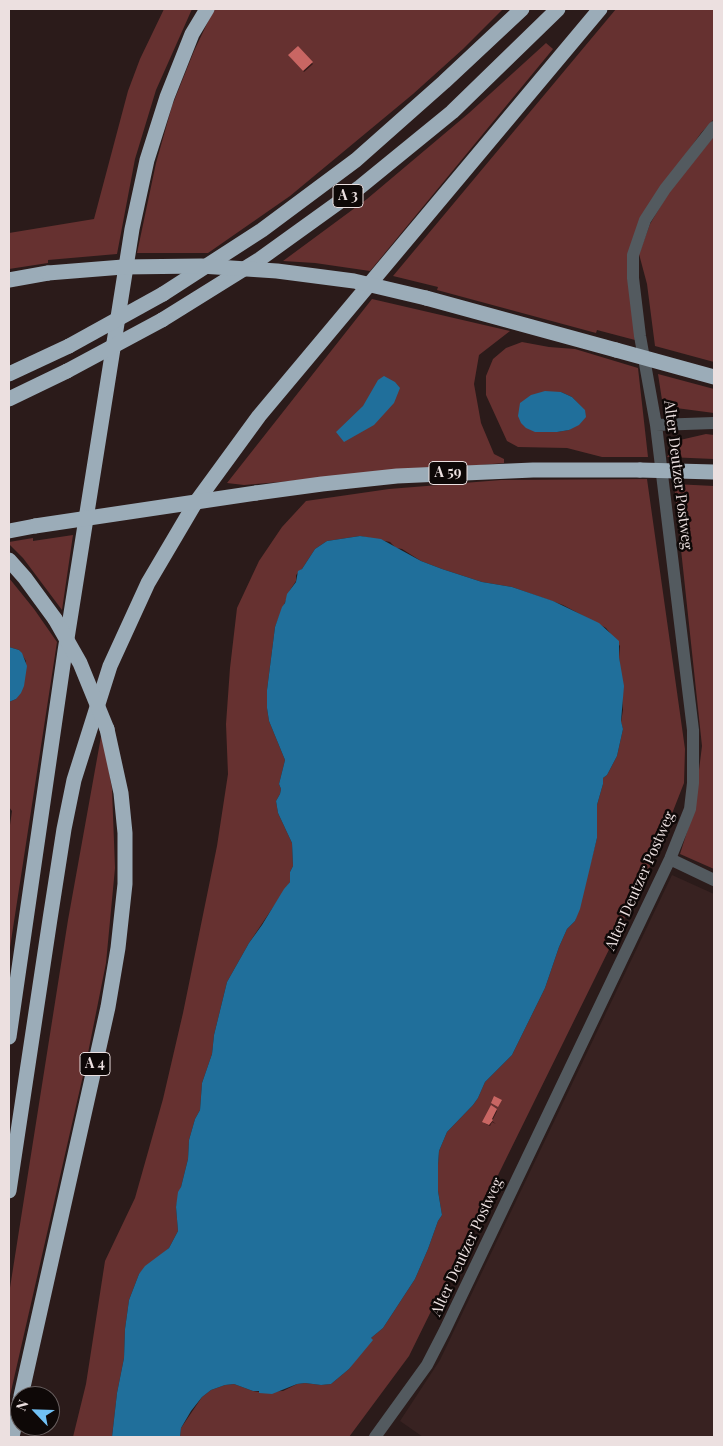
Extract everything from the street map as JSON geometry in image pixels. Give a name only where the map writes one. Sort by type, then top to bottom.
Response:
[{"type":"highway","points":[[9,1037],[65,651],[132,229],[147,160],[167,97],[192,34],[207,9]]},
{"type":"highway","name":"A 3","points":[[9,374],[69,346],[164,294],[262,230],[356,160],[437,89],[522,9]]},
{"type":"highway","name":"A 3","points":[[9,398],[67,371],[162,320],[260,259],[360,188],[452,112],[558,9]]},
{"type":"highway","points":[[9,1191],[51,910],[74,780],[110,666],[148,583],[194,505],[259,416],[600,9]]},
{"type":"highway","points":[[9,280],[48,273],[123,267],[201,266],[258,270],[354,281],[426,298],[714,377]]},
{"type":"highway","name":"A 59","points":[[9,531],[256,493],[397,476],[533,470],[714,472]]},
{"type":"highway","name":"A 4","points":[[9,560],[25,578],[55,619],[84,670],[107,729],[120,785],[125,826],[125,884],[119,940],[108,1008],[23,1386]]},
{"type":"street","name":"Alter Deutzer Postweg","points":[[375,1437],[427,1365],[445,1330],[670,860],[690,809],[693,783],[693,730],[656,425],[640,336],[633,278],[633,255],[645,220],[665,189],[714,127]]},
{"type":"street","points":[[656,425],[714,423]]},
{"type":"street","points":[[670,860],[714,880]]},
{"type":"shaded area","points":[[164,9],[192,9],[156,90],[135,159],[117,254],[48,260],[48,263],[9,269],[9,233],[94,219],[128,91],[140,59]]},
{"type":"shaded area","points":[[214,9],[503,9],[463,49],[413,94],[290,196],[208,253],[137,253],[156,163],[172,106],[194,51]]},
{"type":"shaded area","points":[[616,9],[714,9],[714,119],[701,133],[640,218],[635,340],[597,330],[596,333],[437,290],[438,287],[393,276]]},
{"type":"shaded area","points":[[546,43],[553,49],[370,271],[315,263],[283,261],[367,199],[469,113]]},
{"type":"shaded area","points":[[714,136],[714,362],[655,346],[647,284],[639,254],[650,224],[669,192]]},
{"type":"shaded area","points":[[372,299],[510,331],[479,355],[474,384],[481,423],[494,454],[504,459],[504,463],[244,485],[227,483]]},
{"type":"shaded area","points":[[522,342],[575,349],[638,368],[648,457],[602,457],[567,448],[518,447],[507,441],[486,395],[486,376],[493,359],[506,348]],"holes":[[[561,392],[572,397],[585,411],[569,430],[535,432]]]},
{"type":"shaded area","points":[[658,374],[714,389],[714,413],[676,408],[668,405],[662,400]]},
{"type":"shaded area","points":[[706,434],[714,435],[714,459],[667,457],[680,440]]},
{"type":"shaded area","points":[[647,479],[685,749],[684,783],[657,852],[409,1356],[349,1437],[180,1437],[181,1428],[202,1397],[211,1390],[225,1385],[234,1384],[259,1392],[283,1391],[297,1384],[305,1383],[331,1384],[349,1369],[371,1338],[383,1328],[415,1279],[442,1215],[438,1191],[438,1165],[439,1151],[447,1132],[473,1105],[485,1082],[512,1055],[545,988],[567,929],[575,921],[597,838],[597,805],[603,778],[607,775],[617,756],[623,729],[621,722],[623,710],[619,657],[620,646],[606,628],[563,605],[512,587],[482,582],[442,569],[421,561],[402,549],[396,548],[390,542],[360,536],[327,541],[315,549],[296,575],[296,581],[290,590],[275,627],[267,690],[269,721],[285,760],[279,784],[280,794],[276,801],[278,813],[292,843],[293,866],[290,872],[290,882],[249,943],[227,982],[214,1035],[212,1054],[202,1083],[200,1110],[195,1119],[189,1140],[188,1159],[176,1207],[178,1231],[169,1248],[139,1274],[129,1300],[124,1358],[117,1393],[112,1437],[73,1437],[86,1384],[105,1261],[135,1198],[163,1099],[183,1013],[217,846],[228,774],[226,724],[237,608],[259,561],[282,527],[306,501],[389,489],[501,480]]},
{"type":"shaded area","points":[[674,484],[714,486],[714,869],[680,854],[694,810],[702,746]]},
{"type":"shaded area","points":[[73,535],[62,610],[9,542],[33,538],[33,541]]},
{"type":"shaded area","points":[[9,578],[57,642],[9,954],[9,832],[12,811],[9,807],[9,702],[16,699],[26,661],[19,650],[9,647]]},
{"type":"shaded area","points":[[102,731],[112,789],[115,868],[106,963],[87,1058],[12,1386],[10,1386],[9,1400],[9,1294],[68,920]]},
{"type":"shaded area","points":[[672,875],[714,894],[714,1437],[423,1437],[400,1421],[440,1360]]},
{"type":"water","points":[[384,376],[395,382],[400,388],[394,403],[374,425],[344,442],[336,432],[363,406],[378,380]]},
{"type":"water","points":[[545,391],[561,392],[572,397],[585,410],[586,417],[579,425],[569,430],[535,432],[526,428],[518,416],[520,403],[531,395]]},
{"type":"water","points":[[360,536],[381,539],[421,561],[442,569],[482,582],[512,587],[553,601],[599,623],[619,641],[619,657],[624,686],[621,721],[623,729],[617,756],[607,775],[603,778],[597,805],[597,838],[580,909],[575,921],[567,929],[545,988],[512,1055],[485,1082],[473,1105],[447,1132],[439,1151],[438,1165],[438,1191],[442,1215],[428,1249],[415,1279],[383,1328],[371,1338],[373,1340],[349,1369],[331,1384],[297,1384],[272,1394],[259,1393],[259,1391],[253,1391],[234,1384],[225,1385],[211,1390],[202,1397],[181,1428],[180,1437],[112,1437],[117,1393],[124,1358],[129,1300],[139,1274],[145,1266],[169,1248],[178,1231],[176,1207],[178,1192],[188,1159],[189,1140],[195,1119],[200,1110],[202,1083],[212,1054],[214,1035],[227,982],[249,943],[290,882],[290,872],[293,866],[292,843],[278,813],[276,801],[280,794],[279,784],[285,760],[269,721],[267,708],[267,690],[275,627],[287,594],[296,582],[298,571],[302,569],[315,549],[327,541]]},
{"type":"water","points":[[9,647],[22,653],[27,666],[21,693],[16,699],[9,702]]},
{"type":"building","points":[[298,46],[313,62],[303,71],[288,55]]},
{"type":"building","points":[[494,1096],[502,1100],[498,1107],[491,1103]]},
{"type":"building","points":[[491,1105],[497,1109],[489,1125],[482,1122]]}]
